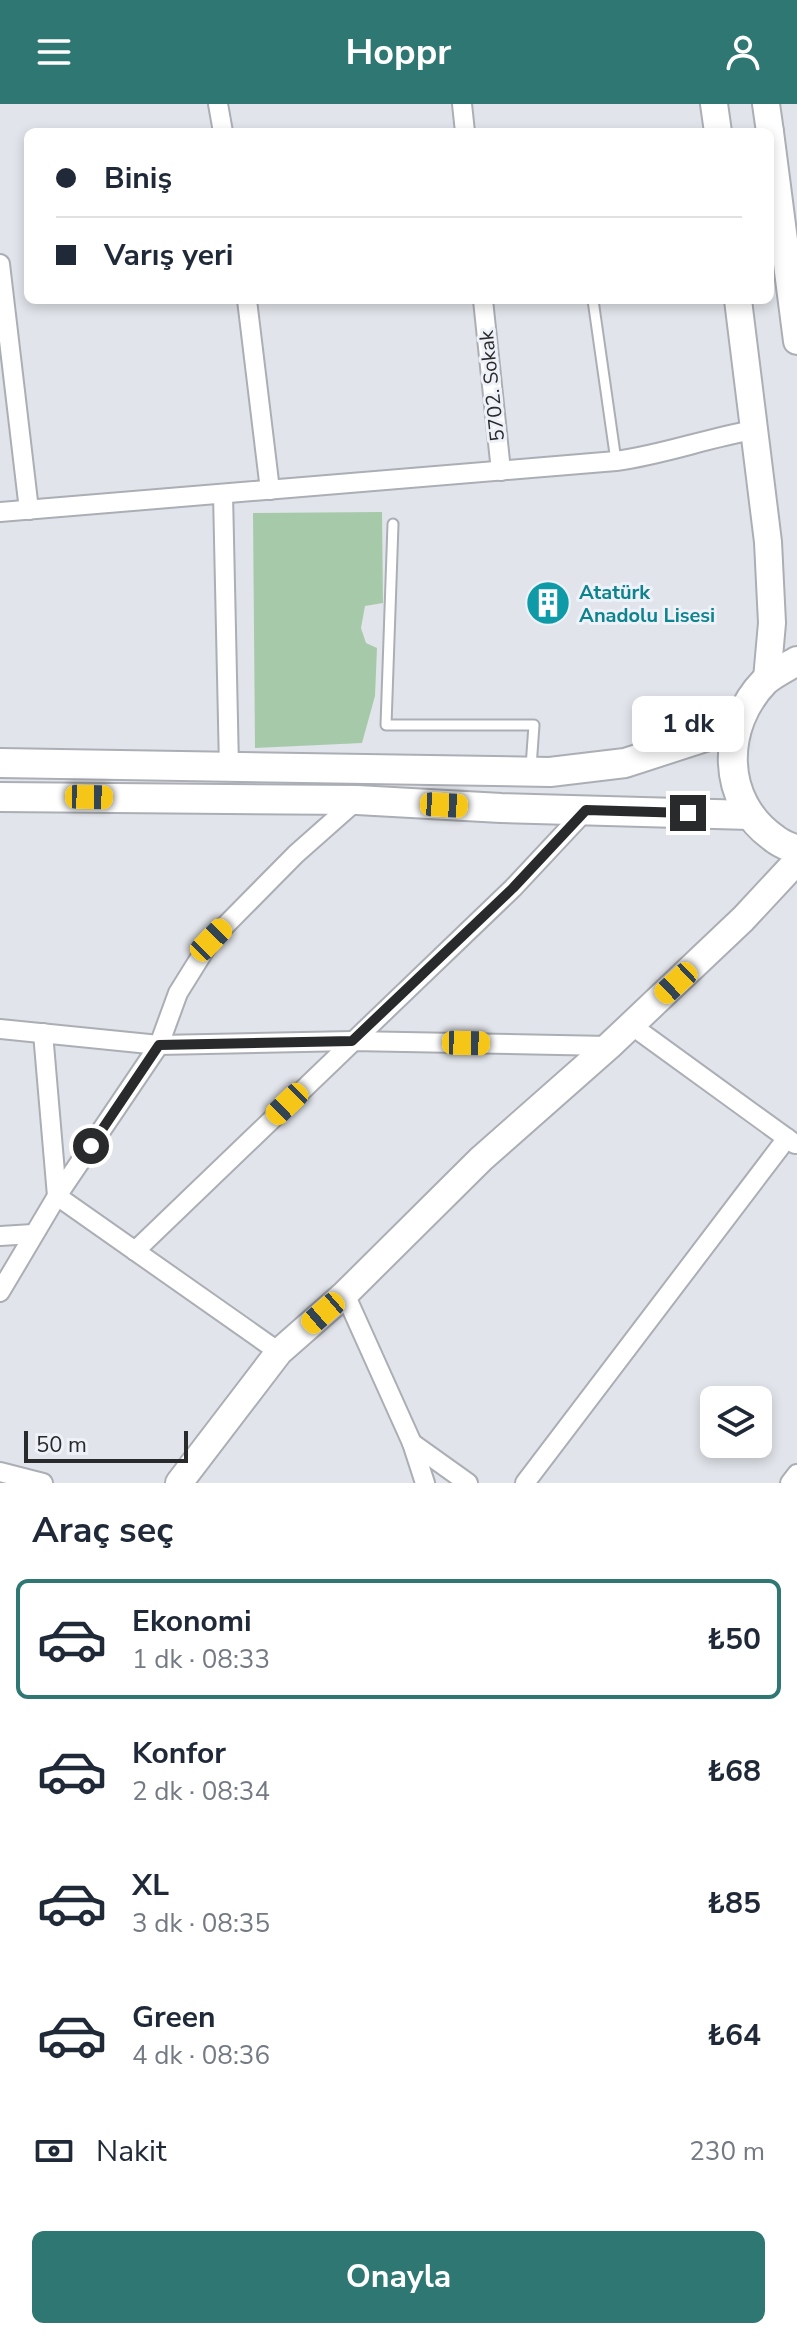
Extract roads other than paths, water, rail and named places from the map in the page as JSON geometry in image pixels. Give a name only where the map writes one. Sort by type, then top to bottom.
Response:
[{"type":"main road","points":[[797,661],[767,679],[746,705],[736,727],[732,758],[737,787],[750,815],[774,839],[797,850]]},
{"type":"main road","points":[[0,763],[550,772],[625,763],[736,727]]},
{"type":"main road","points":[[0,797],[357,800],[750,815]]},
{"type":"street","points":[[218,104],[222,128]]},
{"type":"street","points":[[462,104],[465,128]]},
{"type":"street","points":[[714,104],[717,128]]},
{"type":"street","points":[[766,104],[769,128]]},
{"type":"street","points":[[774,163],[797,341]]},
{"type":"street","points":[[0,264],[29,510]]},
{"type":"street","points":[[247,304],[270,490]]},
{"type":"street","name":"5702. Sokak","points":[[483,304],[501,471]]},
{"type":"street","points":[[738,304],[769,569],[772,623],[767,679]]},
{"type":"street","points":[[0,512],[616,461],[754,430]]},
{"type":"street","points":[[223,494],[229,767]]},
{"type":"street","points":[[0,1292],[57,1196],[159,1045],[178,993],[211,940],[296,854],[357,800]]},
{"type":"street","points":[[135,1251],[513,888],[586,810]]},
{"type":"street","points":[[179,1483],[279,1352],[345,1294],[481,1159],[609,1046],[743,919],[797,861]]},
{"type":"street","points":[[525,1483],[792,1142],[631,1025]]},
{"type":"street","points":[[0,1029],[159,1045],[352,1041],[609,1046]]},
{"type":"street","points":[[43,1033],[57,1196],[279,1352]]},
{"type":"street","points":[[0,1236],[33,1234]]},
{"type":"street","points":[[345,1294],[412,1443],[425,1483]]},
{"type":"street","points":[[412,1443],[468,1483]]},
{"type":"street","points":[[0,1472],[43,1483]]},
{"type":"street","points":[[790,1483],[797,1474]]},
{"type":"lane","points":[[594,304],[616,461]]},
{"type":"lane","points":[[393,524],[386,725],[534,725],[531,772]]},
{"type":"place","name":"Atatürk Anadolu Lisesi","points":[[548,603]]}]
